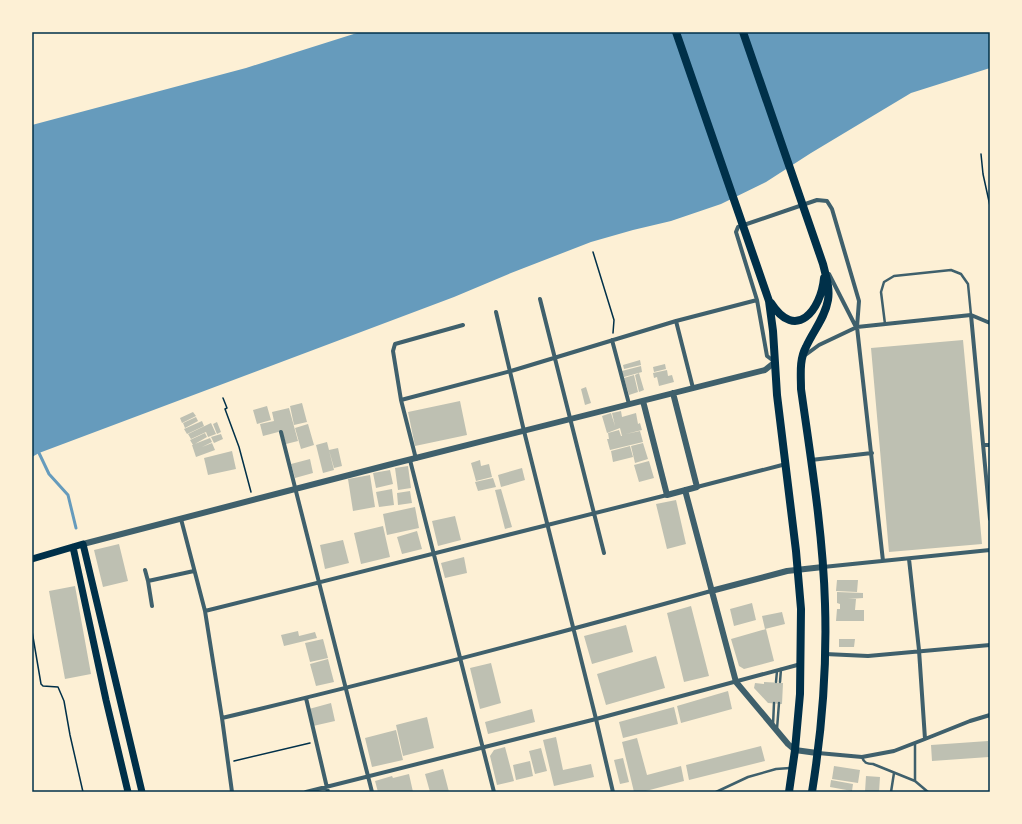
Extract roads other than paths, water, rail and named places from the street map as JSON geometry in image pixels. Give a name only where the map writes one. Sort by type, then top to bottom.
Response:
[{"type":"highway","points":[[676,32],[769,301],[773,331],[777,395],[798,570],[802,629],[795,750],[789,792]]},
{"type":"highway","points":[[743,32],[824,264],[828,288],[828,299],[825,311],[805,348],[800,372],[823,567],[825,605],[823,692],[812,792]]},
{"type":"highway","points":[[769,301],[784,319],[798,321],[806,317],[816,306],[821,294],[824,277],[824,264]]},
{"type":"main road","points":[[32,559],[83,544],[142,792]]},
{"type":"main road","points":[[73,547],[106,700],[128,792]]},
{"type":"street","points":[[83,544],[765,370],[775,362],[767,356],[757,300],[736,232],[738,228],[817,200],[827,201],[832,209],[859,301],[856,327],[872,454],[883,561]]},
{"type":"street","points":[[824,264],[846,310],[856,327]]},
{"type":"street","points":[[540,299],[604,553]]},
{"type":"street","points":[[401,400],[511,371],[676,321],[757,300]]},
{"type":"street","points":[[496,312],[613,792]]},
{"type":"street","points":[[802,358],[819,345],[856,327],[971,315],[990,323]]},
{"type":"street","points":[[971,315],[990,519]]},
{"type":"street","points":[[676,321],[693,388]]},
{"type":"street","points":[[463,325],[395,344],[392,351],[433,554],[494,792]]},
{"type":"street","points":[[612,340],[629,404]]},
{"type":"street","points":[[673,393],[698,487]]},
{"type":"street","points":[[643,401],[667,495]]},
{"type":"street","points":[[281,432],[372,792]]},
{"type":"street","points":[[984,445],[990,445]]},
{"type":"street","points":[[811,460],[872,454]]},
{"type":"street","points":[[205,611],[594,514],[786,464]]},
{"type":"street","points":[[685,490],[736,682],[775,729],[795,750],[862,758],[915,743],[970,721],[990,715]]},
{"type":"street","points":[[181,519],[205,611],[232,792]]},
{"type":"street","points":[[222,718],[574,630],[711,592],[798,570],[990,550]]},
{"type":"street","points":[[909,559],[925,739]]},
{"type":"street","points":[[145,570],[152,606]]},
{"type":"street","points":[[148,581],[194,571]]},
{"type":"street","points":[[825,654],[868,656],[918,650],[990,645]]},
{"type":"street","points":[[306,792],[596,719],[801,664]]},
{"type":"street","points":[[306,698],[328,792]]},
{"type":"lane","points":[[885,324],[881,292],[884,282],[894,276],[901,275],[951,270],[961,274],[968,284],[971,315]]},
{"type":"lane","points":[[776,682],[779,670]]},
{"type":"lane","points":[[779,670],[780,682]]},
{"type":"lane","points":[[774,703],[775,729]]},
{"type":"lane","points":[[775,729],[779,704]]},
{"type":"lane","points":[[915,743],[915,781]]},
{"type":"lane","points":[[862,758],[867,764],[873,764],[915,781],[928,792]]},
{"type":"lane","points":[[716,792],[748,777],[776,769],[793,767]]},
{"type":"lane","points":[[892,792],[894,773]]},
{"type":"water","points":[[360,32],[990,32],[990,68],[911,93],[766,182],[721,204],[671,221],[591,242],[454,297],[39,453],[32,457],[32,125],[246,68]]},
{"type":"waterway","points":[[39,453],[49,474],[68,495],[76,528]]}]
